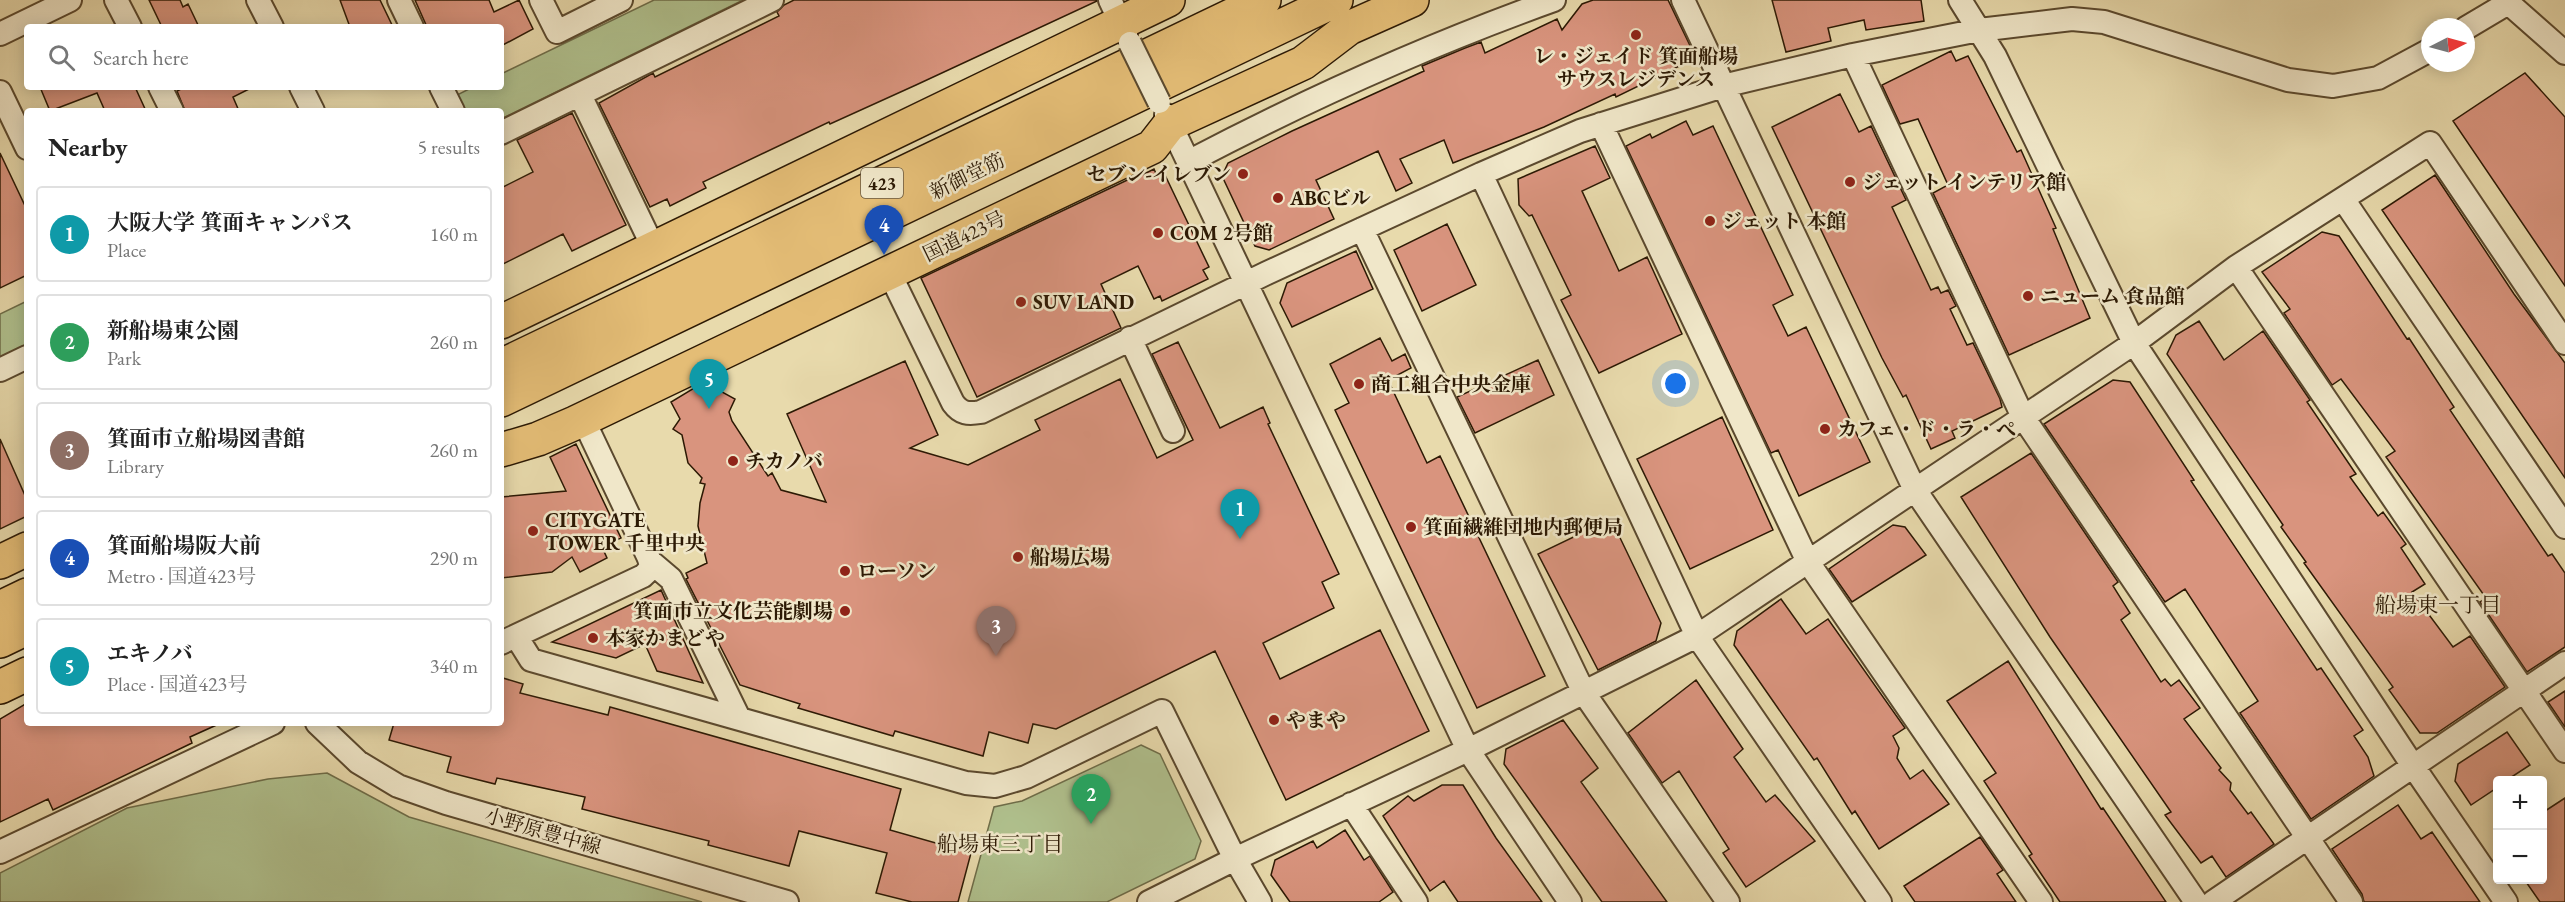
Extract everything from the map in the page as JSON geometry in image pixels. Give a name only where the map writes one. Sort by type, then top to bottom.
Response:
[{"type":"highway","name":"423","points":[[504,321],[1168,0]]},
{"type":"highway","name":"新御堂筋","points":[[504,365],[1263,0]]},
{"type":"highway","name":"新御堂筋","points":[[504,399],[1336,0]]},
{"type":"highway","name":"国道423号","points":[[504,449],[538,439],[583,419],[1152,147],[1165,113],[1303,63],[1349,28],[1412,0]]},
{"type":"highway","points":[[0,562],[24,550]]},
{"type":"highway","points":[[0,608],[24,596]]},
{"type":"highway","points":[[0,641],[24,629]]},
{"type":"street","points":[[0,34],[70,0]]},
{"type":"street","points":[[116,0],[128,24]]},
{"type":"street","points":[[258,0],[270,24]]},
{"type":"street","points":[[399,0],[411,24]]},
{"type":"street","points":[[541,0],[557,32],[621,0]]},
{"type":"street","points":[[504,132],[772,0]]},
{"type":"street","points":[[1188,162],[1353,81],[1498,20],[1554,0]]},
{"type":"street","points":[[1683,0],[1915,490],[2196,902]]},
{"type":"street","points":[[1960,0],[1995,56],[2133,343],[2413,766],[2506,902]]},
{"type":"street","points":[[2475,22],[2506,2],[2565,53]]},
{"type":"street","points":[[889,272],[953,403],[958,411],[969,414],[981,412],[1130,338],[1480,174],[1601,124],[1723,86],[1853,55],[1979,30],[2072,19],[2104,22],[2288,80],[2333,86],[2378,78],[2421,55]]},
{"type":"street","points":[[1121,22],[1468,750],[1570,902]]},
{"type":"street","points":[[1853,55],[2023,417],[2351,902]]},
{"type":"street","points":[[162,90],[170,108]]},
{"type":"street","points":[[302,90],[312,108]]},
{"type":"street","points":[[442,90],[452,108]]},
{"type":"street","points":[[0,92],[24,142]]},
{"type":"street","points":[[580,95],[654,249]]},
{"type":"street","points":[[1601,124],[1808,562],[2041,902]]},
{"type":"street","points":[[1149,902],[1235,859],[1468,750],[1697,636],[2133,343],[2235,267],[2430,143],[2565,343]]},
{"type":"street","points":[[1480,174],[1697,636],[1880,902]]},
{"type":"street","points":[[2343,199],[2565,527]]},
{"type":"street","points":[[1362,229],[1584,693],[1728,902]]},
{"type":"street","points":[[2235,267],[2565,751]]},
{"type":"street","points":[[1130,338],[1173,431]]},
{"type":"street","points":[[0,370],[24,358]]},
{"type":"street","points":[[583,419],[651,562],[671,579],[739,718]]},
{"type":"street","points":[[651,562],[649,571],[643,576],[508,640],[531,660],[966,783],[995,786],[1026,777],[1162,711],[1235,859],[1260,902]]},
{"type":"street","points":[[2212,902],[2565,663]]},
{"type":"street","points":[[0,852],[267,726]]},
{"type":"street","name":"小野原豊中線","points":[[328,726],[358,762],[399,786],[446,803],[787,902]]},
{"type":"street","points":[[1351,804],[1416,902]]},
{"type":"green space","points":[[654,0],[743,0],[504,118],[504,108],[464,108],[457,95],[467,90],[504,90],[504,73]]},
{"type":"green space","points":[[24,302],[24,349],[0,360],[0,314]]},
{"type":"green space","points":[[1141,745],[1160,754],[1201,841],[1195,859],[1107,902],[968,902],[994,807],[1022,801]]},
{"type":"green space","points":[[327,773],[409,817],[702,902],[0,902],[0,873],[127,808],[268,779]]},
{"type":"building","points":[[149,0],[180,0],[183,7],[188,4],[198,24],[161,24]]},
{"type":"building","points":[[340,0],[380,0],[392,24],[349,24]]},
{"type":"building","points":[[415,0],[489,0],[494,12],[519,0],[533,29],[504,44],[504,24],[426,24]]},
{"type":"building","points":[[794,0],[1097,1],[830,124],[829,122],[703,182],[706,188],[670,206],[667,199],[650,207],[599,103],[653,73],[655,77],[779,16],[777,12]]},
{"type":"building","points":[[1593,0],[1668,0],[1696,58],[1616,97],[1615,94],[1544,127],[1453,163],[1444,140],[1400,159],[1412,183],[1396,191],[1378,151],[1316,180],[1334,219],[1269,250],[1255,246],[1222,176],[1228,163],[1424,71],[1422,66],[1465,48],[1481,42],[1485,53],[1557,19],[1562,30],[1582,4]]},
{"type":"building","points":[[1772,0],[1921,0],[1924,21],[1866,30],[1864,20],[1828,28],[1831,41],[1786,52]]},
{"type":"building","points":[[1951,51],[1956,61],[1968,56],[2017,152],[2021,150],[2056,228],[2053,229],[2090,318],[2009,355],[1933,193],[1948,185],[1918,119],[1900,124],[1882,85]]},
{"type":"building","points":[[2525,73],[2565,117],[2565,286],[2453,121]]},
{"type":"building","points":[[41,90],[136,90],[145,108],[104,108],[97,93],[58,108],[49,108]]},
{"type":"building","points":[[247,90],[233,97],[238,108],[184,108],[177,91]]},
{"type":"building","points":[[1840,94],[1859,132],[1871,126],[1906,200],[1892,207],[1931,290],[1938,287],[1941,293],[1948,290],[1956,306],[1950,309],[1967,345],[1973,343],[2000,399],[2002,407],[1952,431],[1955,438],[1931,449],[1906,395],[1903,397],[1882,358],[1772,127]]},
{"type":"building","points":[[572,113],[626,225],[572,251],[563,234],[504,264],[504,186],[533,172],[517,140]]},
{"type":"building","points":[[1686,121],[1693,135],[1713,126],[1793,295],[1773,305],[1788,336],[1806,327],[1870,462],[1799,496],[1778,450],[1771,453],[1626,146],[1650,134],[1652,138]]},
{"type":"building","points":[[1595,146],[1610,178],[1582,191],[1619,271],[1647,257],[1682,334],[1599,373],[1561,300],[1571,295],[1532,215],[1529,216],[1519,205],[1518,179]]},
{"type":"building","points":[[0,153],[24,204],[24,276],[0,288]]},
{"type":"building","name":"SUV LAND","points":[[1154,169],[1157,176],[1164,173],[1209,267],[1203,270],[1208,279],[1162,301],[1160,296],[1154,299],[1138,266],[1101,284],[1121,328],[977,397],[921,278]]},
{"type":"building","points":[[2435,175],[2514,294],[2565,363],[2565,478],[2382,210]]},
{"type":"building","points":[[1447,224],[1476,285],[1422,311],[1394,250]]},
{"type":"building","points":[[2322,232],[2339,236],[2454,407],[2450,410],[2548,556],[2552,554],[2565,573],[2565,647],[2527,672],[2480,602],[2486,598],[2386,457],[2395,451],[2341,379],[2332,385],[2284,313],[2290,309],[2262,272]]},
{"type":"building","points":[[1356,251],[1373,289],[1292,327],[1280,303],[1287,283]]},
{"type":"building","points":[[2199,321],[2224,360],[2263,331],[2310,400],[2307,402],[2356,474],[2350,477],[2378,516],[2383,512],[2406,544],[2401,548],[2425,584],[2412,592],[2453,647],[2470,636],[2505,687],[2437,733],[2420,733],[2389,690],[2393,687],[2304,563],[2306,562],[2281,527],[2283,525],[2167,354],[2176,335]]},
{"type":"building","points":[[1380,338],[1392,361],[1405,354],[1411,368],[1388,380],[1427,463],[1440,456],[1545,676],[1477,708],[1335,410],[1349,403],[1330,364]]},
{"type":"building","points":[[1178,342],[1220,428],[1263,407],[1270,423],[1268,424],[1339,574],[1322,582],[1334,608],[1263,643],[1280,679],[1380,630],[1429,731],[1286,800],[1215,651],[1056,729],[1033,724],[1028,743],[989,732],[983,756],[895,731],[893,736],[798,708],[800,704],[740,685],[686,579],[688,578],[686,573],[707,563],[698,526],[700,503],[705,484],[700,483],[702,478],[688,463],[682,435],[673,429],[680,419],[671,402],[704,382],[735,399],[729,412],[732,421],[768,476],[772,473],[781,490],[826,502],[787,414],[905,361],[938,435],[910,448],[968,465],[1040,430],[1035,420],[1120,379],[1157,458],[1193,440],[1152,354]]},
{"type":"building","points":[[1538,360],[1554,395],[1475,433],[1457,397]]},
{"type":"building","points":[[2113,380],[2130,382],[2194,480],[2191,481],[2317,670],[2321,668],[2363,730],[2354,736],[2368,757],[2374,776],[2311,819],[2240,713],[2258,701],[2185,589],[2165,602],[2044,424]]},
{"type":"building","points":[[1722,417],[1773,530],[1690,569],[1637,459]]},
{"type":"building","points":[[0,439],[24,493],[24,517],[0,529]]},
{"type":"building","points":[[576,444],[621,538],[602,547],[607,558],[580,572],[572,557],[552,572],[504,578],[504,497],[566,491],[550,457]]},
{"type":"building","points":[[2031,453],[2118,582],[2113,586],[2130,613],[2121,620],[2161,682],[2165,679],[2171,686],[2179,680],[2200,708],[2184,719],[2221,768],[2219,770],[2231,783],[2230,790],[2248,814],[2251,812],[2274,844],[2226,877],[2212,856],[2201,863],[2165,815],[2171,812],[2050,637],[1961,497]]},
{"type":"building","points":[[1611,519],[1661,623],[1656,641],[1598,670],[1538,554]]},
{"type":"building","points":[[1893,525],[1905,527],[1926,555],[1852,602],[1829,569]]},
{"type":"building","points":[[661,590],[703,683],[657,671],[645,644],[616,658],[552,642]]},
{"type":"building","points":[[1781,599],[1806,634],[1828,619],[1905,728],[1893,736],[1899,748],[1897,758],[1910,779],[1923,770],[1949,804],[1879,849],[1855,811],[1852,814],[1817,758],[1814,760],[1734,645],[1737,631]]},
{"type":"building","points":[[2008,661],[2101,809],[2103,808],[2166,902],[2060,902],[2029,856],[2032,854],[1984,781],[1996,773],[1947,701]]},
{"type":"building","points":[[504,678],[523,684],[520,693],[608,715],[610,707],[901,789],[890,830],[971,853],[958,902],[912,902],[876,893],[887,853],[799,831],[789,866],[708,845],[709,841],[582,809],[585,797],[497,778],[495,784],[447,772],[451,757],[389,740],[393,726],[504,726]]},
{"type":"building","points":[[1696,680],[1743,749],[1734,757],[1766,802],[1775,795],[1815,841],[1746,887],[1723,853],[1729,849],[1679,771],[1662,783],[1628,733]]},
{"type":"building","points":[[2565,691],[2565,727],[2548,702]]},
{"type":"building","points":[[24,705],[24,726],[214,726],[190,737],[192,743],[53,810],[48,799],[0,822],[0,719]]},
{"type":"building","points":[[1563,720],[1598,768],[1581,782],[1667,902],[1602,902],[1504,764],[1506,749]]},
{"type":"building","points":[[2507,732],[2530,765],[2513,776],[2493,776],[2493,790],[2471,805],[2455,781],[2458,764]]},
{"type":"building","points":[[1442,785],[1463,785],[1496,838],[1542,902],[1458,902],[1444,881],[1430,891],[1383,816],[1408,796],[1414,801]]},
{"type":"building","points":[[2565,798],[2565,902],[2540,902],[2527,884],[2547,884],[2547,810]]},
{"type":"building","points":[[2398,805],[2421,839],[2432,832],[2480,902],[2364,902],[2362,894],[2332,849]]},
{"type":"building","points":[[1345,830],[1364,860],[1370,856],[1393,892],[1379,902],[1290,902],[1271,875],[1275,860],[1313,841],[1317,848]]},
{"type":"building","points":[[1980,837],[2003,870],[1997,874],[2016,902],[1915,902],[1904,886]]},
{"type":"place","name":"レ・ジェイド 箕面船場 サウスレジデンス","points":[[1636,35]]},
{"type":"place","name":"セブン-イレブン","points":[[1243,174]]},
{"type":"place","name":"ジェット インテリア館","points":[[1850,182]]},
{"type":"place","name":"ABCビル","points":[[1278,198]]},
{"type":"place","name":"ジェット 本館","points":[[1710,221]]},
{"type":"place","name":"COM 2号館","points":[[1158,233]]},
{"type":"place","name":"箕面船場阪大前","points":[[884,255]]},
{"type":"place","name":"ニューム 食品館","points":[[2028,296]]},
{"type":"place","name":"SUV LAND","points":[[1021,302]]},
{"type":"place","name":"商工組合中央金庫","points":[[1359,384]]},
{"type":"place","name":"エキノバ","points":[[709,409]]},
{"type":"place","name":"カフェ・ド・ラ・ぺ","points":[[1825,429]]},
{"type":"place","name":"チカノバ","points":[[733,461]]},
{"type":"place","name":"箕面繊維団地内郵便局","points":[[1411,527]]},
{"type":"place","name":"CITYGATE TOWER 千里中央","points":[[533,531]]},
{"type":"place","name":"大阪大学 箕面キャンパス","points":[[1240,539]]},
{"type":"place","name":"船場広場","points":[[1018,557]]},
{"type":"place","name":"ローソン","points":[[845,571]]},
{"type":"place","name":"箕面市立文化芸能劇場","points":[[845,611]]},
{"type":"place","name":"本家かまどや","points":[[593,638]]},
{"type":"place","name":"箕面市立船場図書館","points":[[996,656]]},
{"type":"place","name":"やまや","points":[[1274,720]]},
{"type":"place","name":"新船場東公園","points":[[1091,824]]},
{"type":"district","name":"船場東一丁目","points":[[2438,604]]},
{"type":"district","name":"船場東三丁目","points":[[1000,843]]}]
